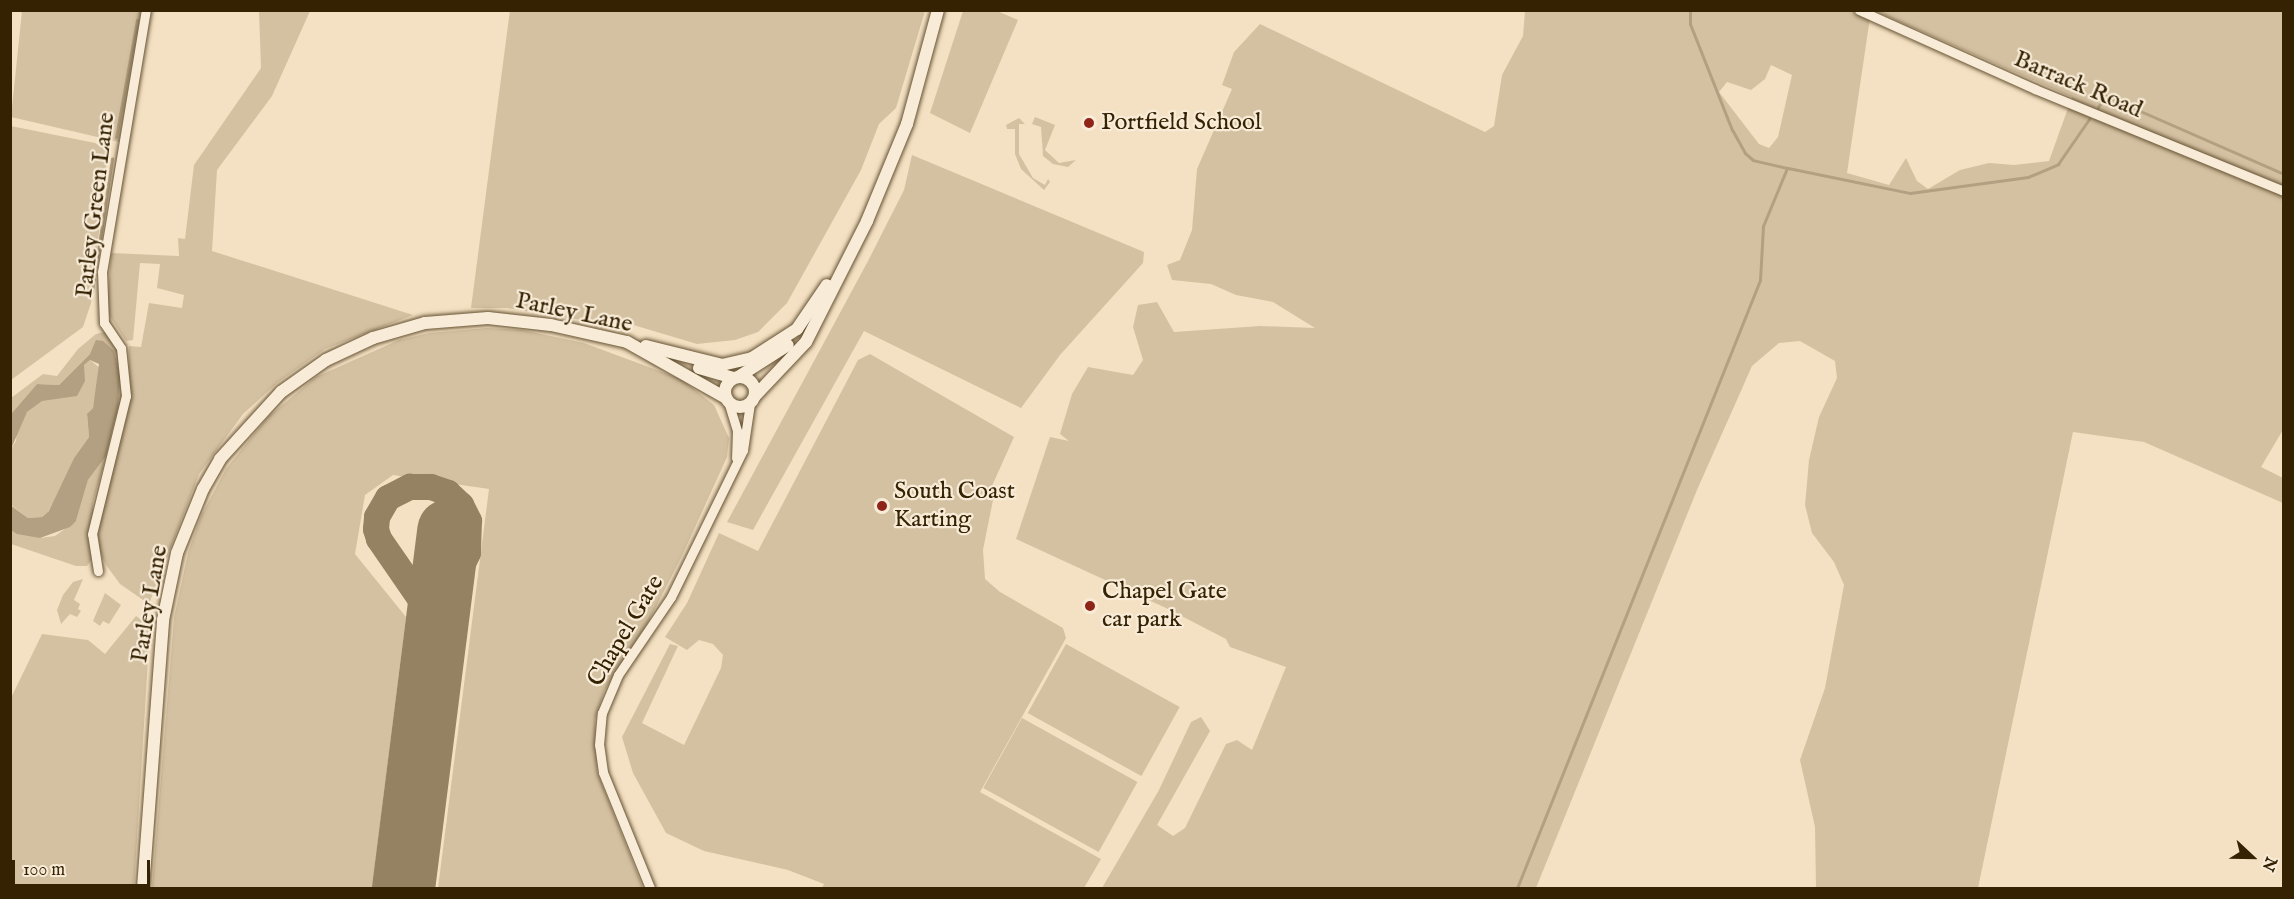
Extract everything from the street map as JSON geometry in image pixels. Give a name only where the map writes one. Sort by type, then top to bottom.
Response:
[{"type":"main road","points":[[834,285],[796,339],[727,384],[727,400],[740,407],[752,399],[806,342],[888,176],[904,133],[938,10]]},
{"type":"main road","points":[[627,342],[722,365],[752,358],[797,329],[843,266]]},
{"type":"main road","name":"Parley Lane","points":[[143,888],[153,731],[169,589],[189,520],[203,489],[236,438],[281,392],[318,365],[349,348],[399,329],[488,318],[551,325],[627,342],[652,354],[727,400]]},
{"type":"main road","name":"Parley Lane","points":[[652,354],[736,377]]},
{"type":"main road","points":[[736,377],[752,382],[752,399]]},
{"type":"street","name":"Barrack Road","points":[[1859,10],[2035,89],[2283,191]]},
{"type":"street","name":"Parley Green Lane","points":[[98,571],[92,534],[126,396],[121,348],[104,323],[102,272],[146,12]]},
{"type":"street","name":"Chapel Gate","points":[[650,888],[603,772],[599,745],[602,713],[618,675],[670,597],[736,463],[746,441],[752,399]]},
{"type":"street","name":"Chapel Gate","points":[[727,400],[737,431],[736,463]]},
{"type":"shaded area","points":[[510,10],[925,11],[896,108],[879,124],[861,170],[787,303],[758,332],[735,340],[697,344],[620,321],[607,324],[507,308],[471,308]]},
{"type":"shaded area","points":[[22,11],[142,11],[119,142],[11,117]]},
{"type":"shaded area","points":[[259,11],[310,11],[272,96],[217,170],[212,251],[413,315],[325,349],[277,383],[243,414],[199,474],[149,604],[120,584],[106,565],[98,548],[97,527],[128,400],[129,346],[141,347],[149,303],[182,308],[184,295],[157,288],[160,264],[140,263],[133,340],[126,341],[107,312],[111,253],[179,256],[178,238],[185,239],[194,165],[261,68]]},
{"type":"shaded area","points":[[963,11],[997,11],[1018,20],[970,133],[930,113]]},
{"type":"shaded area","points":[[1525,11],[1871,11],[1847,173],[1889,185],[1906,158],[1917,181],[1928,189],[1960,170],[1989,163],[2014,165],[2049,161],[2072,97],[1875,11],[2283,11],[2284,428],[2261,467],[2283,478],[2283,503],[2144,442],[2073,432],[1978,888],[1816,888],[1815,827],[1800,760],[1825,688],[1844,585],[1834,562],[1812,533],[1805,505],[1809,460],[1819,417],[1837,378],[1835,361],[1800,341],[1779,343],[1752,366],[1697,490],[1536,888],[1102,888],[1159,790],[1191,722],[1201,717],[1210,731],[1157,825],[1173,836],[1185,828],[1226,744],[1237,740],[1252,750],[1286,667],[1230,647],[1226,639],[1166,608],[1016,539],[1050,437],[1069,441],[1060,434],[1072,394],[1088,367],[1133,375],[1143,360],[1133,327],[1138,305],[1157,302],[1174,332],[1260,326],[1315,328],[1273,302],[1236,295],[1211,284],[1172,280],[1167,265],[1180,260],[1192,230],[1197,169],[1232,89],[1222,85],[1234,52],[1260,24],[1485,132],[1494,126],[1502,75],[1523,36]],"holes":[[[1771,65],[1792,75],[1778,137],[1769,148],[1759,144],[1719,92],[1727,82],[1751,90],[1765,79]]]},
{"type":"shaded area","points":[[1035,117],[1055,125],[1045,150],[1059,163],[1076,160],[1068,167],[1053,164],[1043,156],[1041,127],[1032,124]]},
{"type":"shaded area","points":[[1019,118],[1025,124],[1019,124],[1019,154],[1033,178],[1045,185],[1048,179],[1050,182],[1044,190],[1021,169],[1015,154],[1015,129],[1007,129],[1006,125]]},
{"type":"shaded area","points":[[11,126],[95,143],[108,151],[91,303],[83,327],[11,380]]},
{"type":"shaded area","points":[[912,155],[1144,252],[1143,263],[1060,355],[1021,408],[864,331],[753,530],[727,522],[904,190]]},
{"type":"shaded area","points":[[487,328],[522,330],[584,343],[681,379],[714,405],[729,438],[727,457],[682,556],[647,624],[604,691],[595,720],[597,772],[643,888],[438,888],[489,489],[393,475],[365,495],[355,554],[406,617],[372,888],[152,888],[174,618],[188,553],[201,516],[226,469],[268,417],[316,377],[399,340],[429,333]]},
{"type":"shaded area","points":[[105,332],[118,348],[123,397],[114,428],[120,376],[115,355],[90,354],[59,385],[37,384],[11,414],[11,398],[43,374],[57,376],[78,349],[96,334]]},
{"type":"shaded area","points":[[96,340],[103,341],[114,351],[120,376],[118,407],[106,456],[88,480],[76,521],[70,527],[40,538],[17,534],[11,530],[10,505],[28,518],[42,517],[49,511],[74,458],[89,437],[87,414],[93,408],[99,364],[90,360],[84,365],[85,381],[77,396],[42,401],[27,412],[11,449],[11,414],[37,384],[59,385],[90,354]]},
{"type":"shaded area","points":[[870,354],[1014,437],[987,497],[993,500],[983,550],[985,579],[1000,592],[1063,628],[1066,638],[980,792],[1101,859],[1084,888],[822,888],[824,884],[788,870],[704,851],[666,833],[633,773],[622,737],[670,644],[678,646],[642,723],[684,745],[721,668],[723,655],[713,644],[699,640],[687,650],[665,637],[687,603],[719,533],[758,551],[858,360]]},
{"type":"shaded area","points":[[90,360],[100,368],[93,408],[87,416],[89,437],[74,458],[54,506],[42,517],[28,518],[11,505],[11,449],[16,441],[17,426],[27,412]]},
{"type":"shaded area","points":[[108,449],[93,502],[92,559],[87,566],[76,566],[11,544],[11,530],[40,538],[55,536],[76,521],[88,480],[106,456]]},
{"type":"shaded area","points":[[83,579],[74,600],[80,604],[78,609],[81,611],[77,617],[70,614],[61,624],[57,610],[63,595],[73,582]]},
{"type":"shaded area","points":[[105,593],[121,605],[109,624],[103,621],[100,626],[93,621]]},
{"type":"shaded area","points":[[136,616],[150,626],[134,888],[11,888],[11,698],[42,634],[88,640],[105,654]]},
{"type":"shaded area","points":[[1066,644],[1180,707],[1141,776],[1028,713]]},
{"type":"shaded area","points":[[1022,718],[1137,782],[1099,852],[983,788]]},
{"type":"waterway","points":[[1517,888],[1760,280],[1763,226],[1787,168],[1753,160],[1745,153],[1732,130],[1690,24],[1690,10]]},
{"type":"waterway","points":[[116,137],[137,20]]},
{"type":"waterway","points":[[2098,107],[2106,96],[2284,174]]},
{"type":"waterway","points":[[1788,168],[1910,193],[2028,177],[2058,164],[2089,119]]},
{"type":"waterway","points":[[92,291],[112,158]]},
{"type":"taxiway","points":[[434,633],[430,613],[379,539],[376,529],[377,517],[388,498],[410,487],[431,487],[448,493],[461,505],[469,521],[468,553],[436,620]]},
{"type":"runway","points":[[403,888],[448,530]]},
{"type":"place","name":"Portfield School","points":[[1089,123]]},
{"type":"place","name":"South Coast Karting","points":[[882,506]]},
{"type":"place","name":"Chapel Gate car park","points":[[1090,606]]}]
